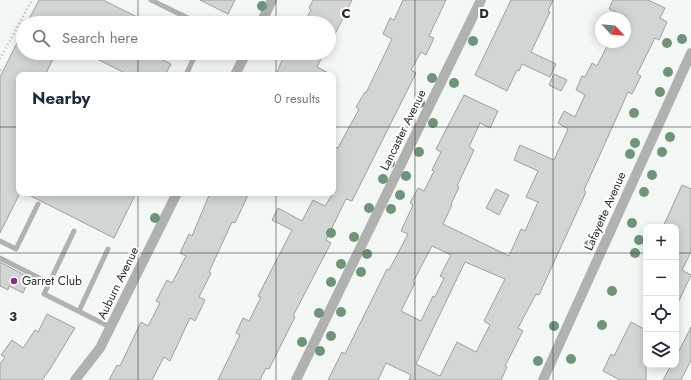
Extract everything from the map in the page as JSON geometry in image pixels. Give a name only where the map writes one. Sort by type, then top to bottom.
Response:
[{"type":"street","points":[[264,16],[272,0]]},
{"type":"street","name":"Lancaster Avenue","points":[[296,380],[481,0]]},
{"type":"street","name":"Lafayette Avenue","points":[[543,380],[691,52]]},
{"type":"street","points":[[236,72],[240,60]]},
{"type":"street","name":"Auburn Avenue","points":[[75,380],[100,348],[176,196]]},
{"type":"lane","points":[[151,0],[184,16]]},
{"type":"lane","points":[[187,72],[193,60]]},
{"type":"lane","points":[[0,241],[16,249],[38,204]]},
{"type":"lane","points":[[74,231],[44,294],[110,327]]},
{"type":"lane","points":[[78,311],[108,249]]},
{"type":"lane","points":[[0,258],[49,283]]},
{"type":"path","points":[[25,16],[32,0]]},
{"type":"path","points":[[0,59],[16,34]]},
{"type":"building","points":[[39,0],[103,0],[135,16],[31,16]]},
{"type":"building","points":[[200,0],[235,0],[228,14]]},
{"type":"building","points":[[313,0],[352,0],[336,32],[336,16],[308,16],[311,10],[309,8]]},
{"type":"building","points":[[403,0],[446,0],[429,36],[434,38],[426,55],[421,52],[411,70],[416,73],[352,201],[346,199],[326,240],[331,243],[293,316],[295,317],[269,369],[266,368],[260,380],[218,380],[240,335],[236,333],[243,318],[249,321],[261,297],[258,296],[292,230],[272,220],[278,208],[302,221],[313,200],[325,206],[331,196],[336,196],[336,147],[338,148],[359,109],[356,107],[365,92],[366,93],[392,39],[383,34],[390,18],[394,20]]},
{"type":"building","points":[[511,0],[553,0],[548,11],[550,12],[531,52],[556,64],[550,77],[522,64],[519,71],[517,70],[507,91],[475,75]]},
{"type":"building","points":[[613,0],[648,0],[665,8],[660,18],[667,22],[659,40],[655,38],[637,74],[641,76],[632,94],[628,92],[584,190],[586,192],[539,295],[536,294],[518,328],[523,331],[505,366],[507,367],[501,380],[409,380],[411,375],[386,363],[378,380],[328,380],[342,352],[345,354],[387,269],[389,270],[408,234],[401,231],[413,205],[410,203],[418,188],[424,191],[434,171],[432,170],[441,152],[436,149],[464,95],[498,111],[490,128],[480,123],[469,147],[474,150],[457,186],[459,187],[443,224],[509,256],[521,229],[525,231],[538,202],[526,197],[538,171],[514,160],[520,145],[554,160],[568,129],[558,123],[564,111],[575,117],[585,95],[576,90],[582,76],[585,77],[592,63],[597,66],[606,48],[631,48],[631,12],[616,12],[609,9]],"holes":[[[432,246],[451,255],[440,276],[444,278],[435,297],[433,296],[421,321],[401,311],[415,283],[413,282]],[[465,262],[505,279],[484,321],[490,325],[476,352],[457,342],[440,376],[416,364]]]},
{"type":"building","points":[[16,45],[16,60],[52,60],[46,72],[16,72],[16,196],[18,196],[0,233],[0,77]]},
{"type":"building","points":[[99,60],[163,60],[171,64],[167,72],[123,72]]},
{"type":"building","points":[[282,60],[320,60],[317,67],[326,72],[277,72]]},
{"type":"building","points":[[554,74],[567,80],[561,91],[549,85]]},
{"type":"building","points":[[682,185],[691,189],[691,252],[682,270],[691,275],[679,301],[679,224],[664,224]]},
{"type":"building","points":[[496,189],[509,195],[499,215],[486,208]]},
{"type":"building","points":[[31,196],[135,196],[114,238]]},
{"type":"building","points":[[209,196],[248,196],[235,223],[232,222],[209,272],[211,273],[199,297],[205,300],[195,321],[190,318],[170,361],[164,357],[152,380],[109,380],[117,365],[120,366],[141,322],[148,326],[160,303],[156,301],[167,280],[172,283],[186,256],[180,253],[189,234],[192,236]]},
{"type":"building","name":"Garret Club","points":[[0,262],[30,278],[23,293],[9,286],[8,290],[0,286]]},
{"type":"building","points":[[47,314],[75,328],[50,369],[42,380],[0,380],[0,364],[5,357],[1,355],[12,340],[23,348],[35,330],[38,332]]},
{"type":"building","points":[[631,322],[643,328],[643,368],[646,368],[646,380],[620,380],[603,371],[611,354],[614,356]]},
{"type":"building","points":[[691,327],[691,360],[681,380],[663,380],[669,368],[679,368],[679,351]]},
{"type":"place","name":"Garret Club","points":[[14,281]]}]
